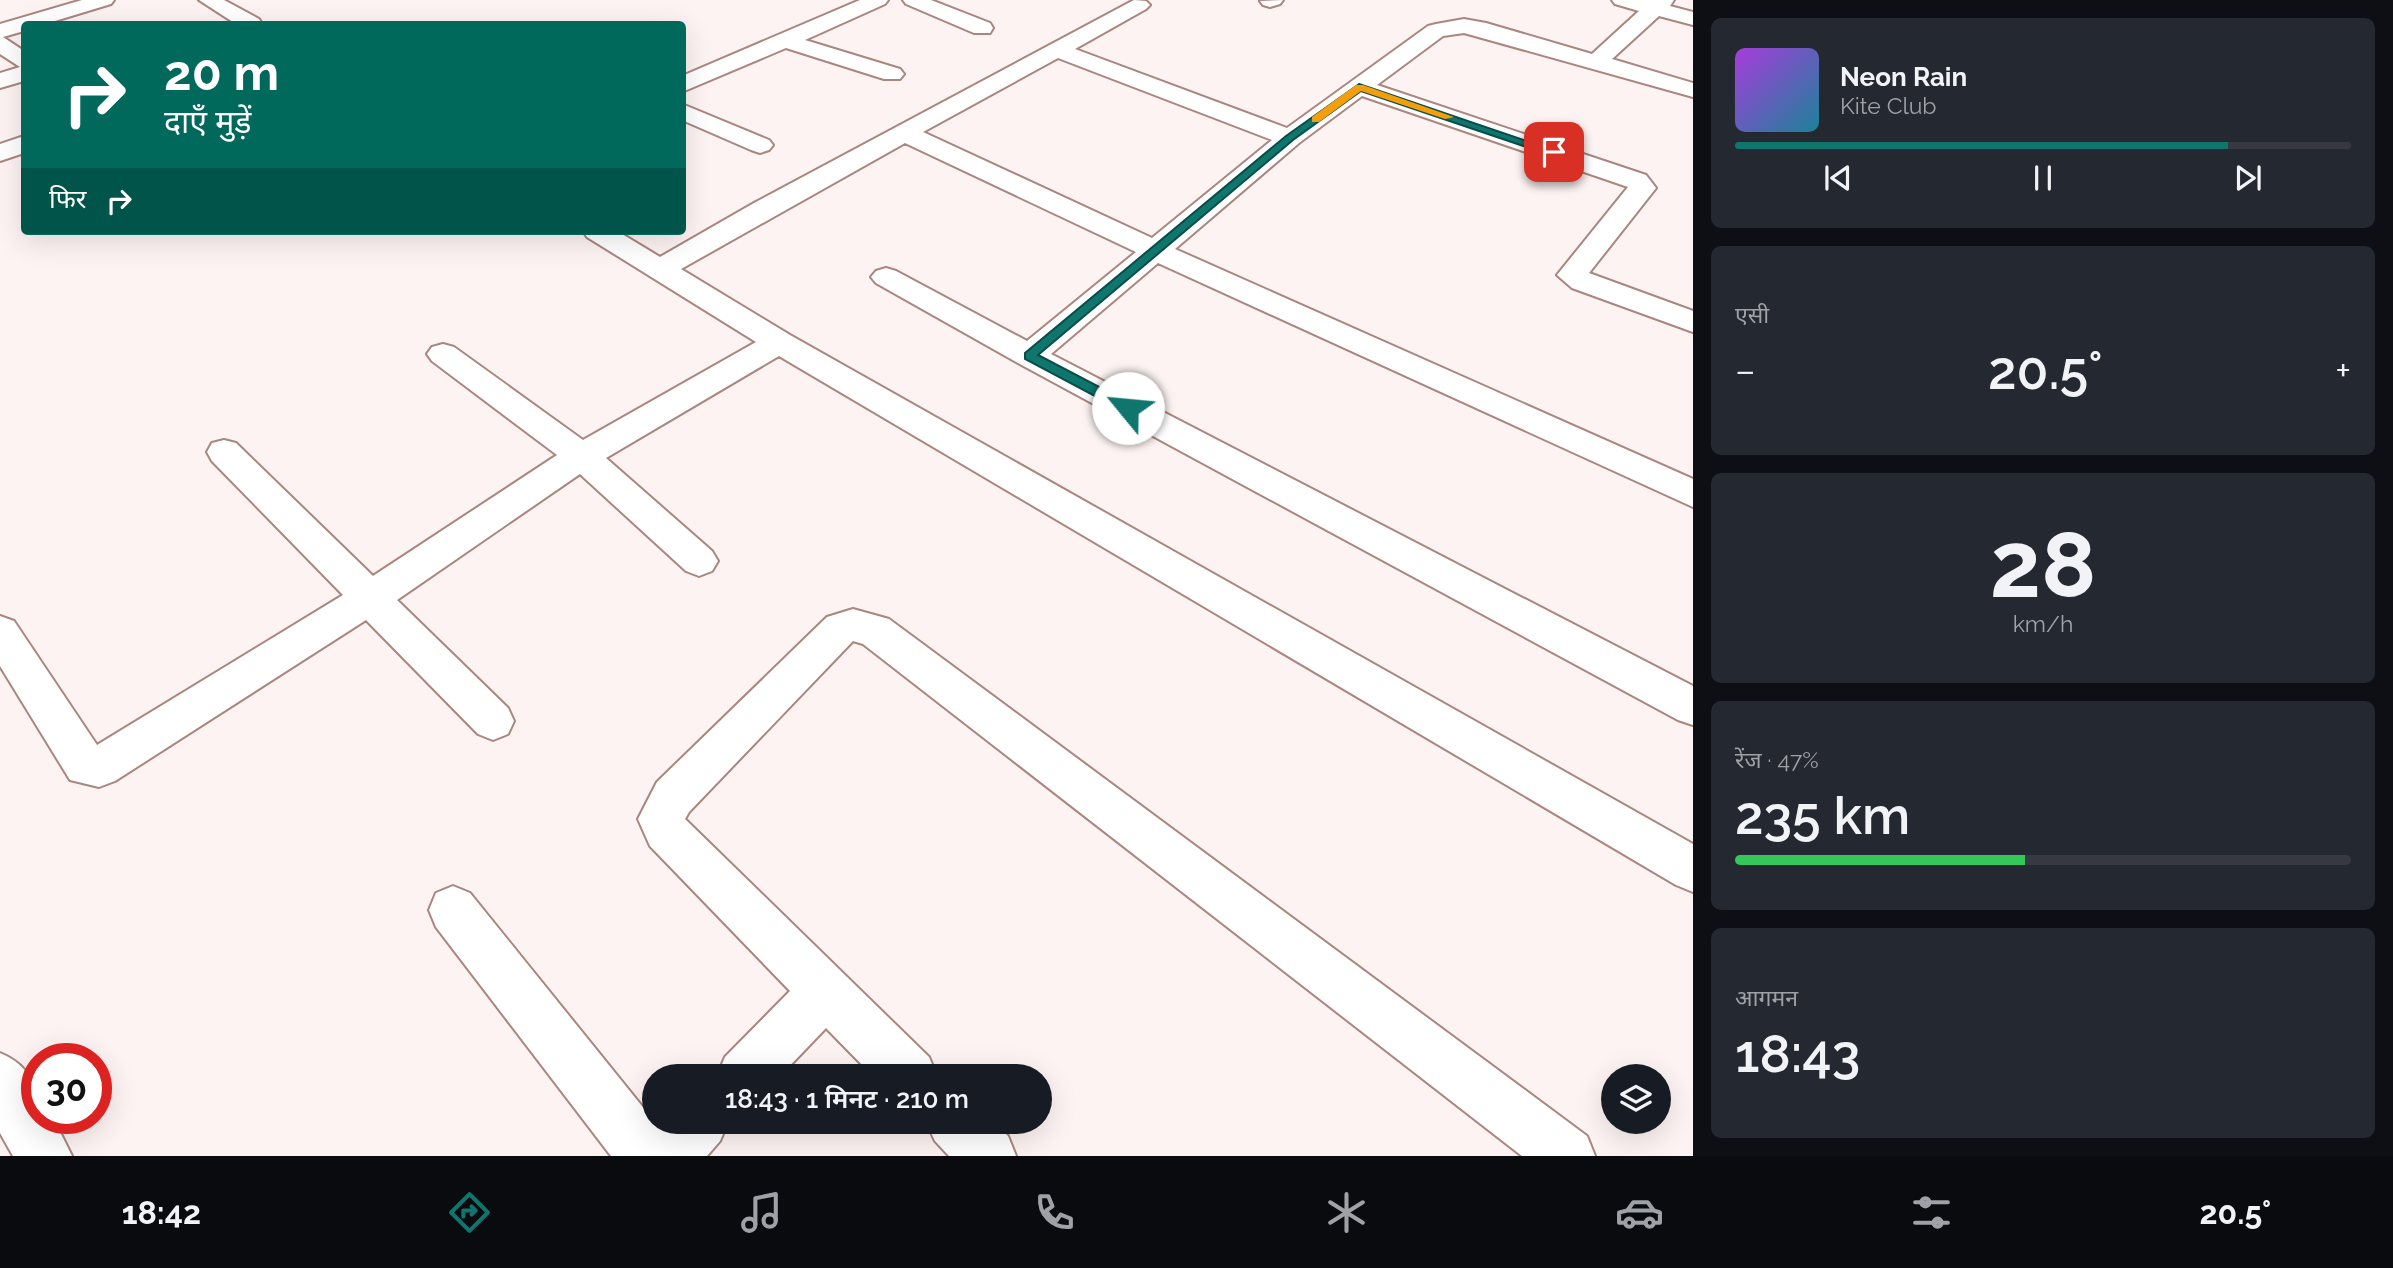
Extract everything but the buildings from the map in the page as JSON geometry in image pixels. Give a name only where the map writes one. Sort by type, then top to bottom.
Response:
[{"type":"street","points":[[34,21],[104,0]]},
{"type":"street","points":[[209,0],[246,21]]},
{"type":"street","points":[[686,83],[878,0]]},
{"type":"street","points":[[914,0],[982,28]]},
{"type":"street","points":[[1622,0],[1659,4],[1693,19]]},
{"type":"street","points":[[1597,61],[1659,4]]},
{"type":"street","points":[[659,270],[1139,5]]},
{"type":"street","points":[[0,31],[21,25]]},
{"type":"street","points":[[1029,356],[1290,138],[1436,31],[1464,26],[1486,30],[1693,90]]},
{"type":"street","points":[[786,41],[892,74]]},
{"type":"street","points":[[0,43],[21,59]]},
{"type":"street","points":[[1057,50],[1290,138]]},
{"type":"street","points":[[0,81],[21,74]]},
{"type":"street","points":[[1359,87],[1637,181],[1643,188],[1572,275],[1582,282],[1693,322]]},
{"type":"street","points":[[686,113],[760,145]]},
{"type":"street","points":[[904,133],[1156,251],[1693,494]]},
{"type":"street","points":[[0,153],[21,145]]},
{"type":"street","points":[[603,235],[779,342],[1693,869]]},
{"type":"street","points":[[886,277],[1029,356],[1693,707]]},
{"type":"street","points":[[0,632],[86,766],[93,768],[106,764],[371,597],[582,456],[779,342]]},
{"type":"street","points":[[443,354],[582,456],[699,561]]},
{"type":"street","points":[[224,452],[493,721]]},
{"type":"street","points":[[898,1064],[666,831],[661,819],[665,808],[682,788],[841,628],[853,625],[875,630],[1567,1156]]},
{"type":"street","points":[[453,910],[646,1156]]},
{"type":"street","points":[[755,1064],[826,990]]},
{"type":"street","points":[[6,1102],[44,1156]]},
{"type":"street","points":[[668,1156],[689,1134]]},
{"type":"street","points":[[966,1134],[988,1156]]},
{"type":"slow traffic","points":[[1315,119],[1359,87],[1448,117]]},
{"type":"route","points":[[1128,408],[1029,356],[1290,138],[1359,87],[1554,152]]}]
